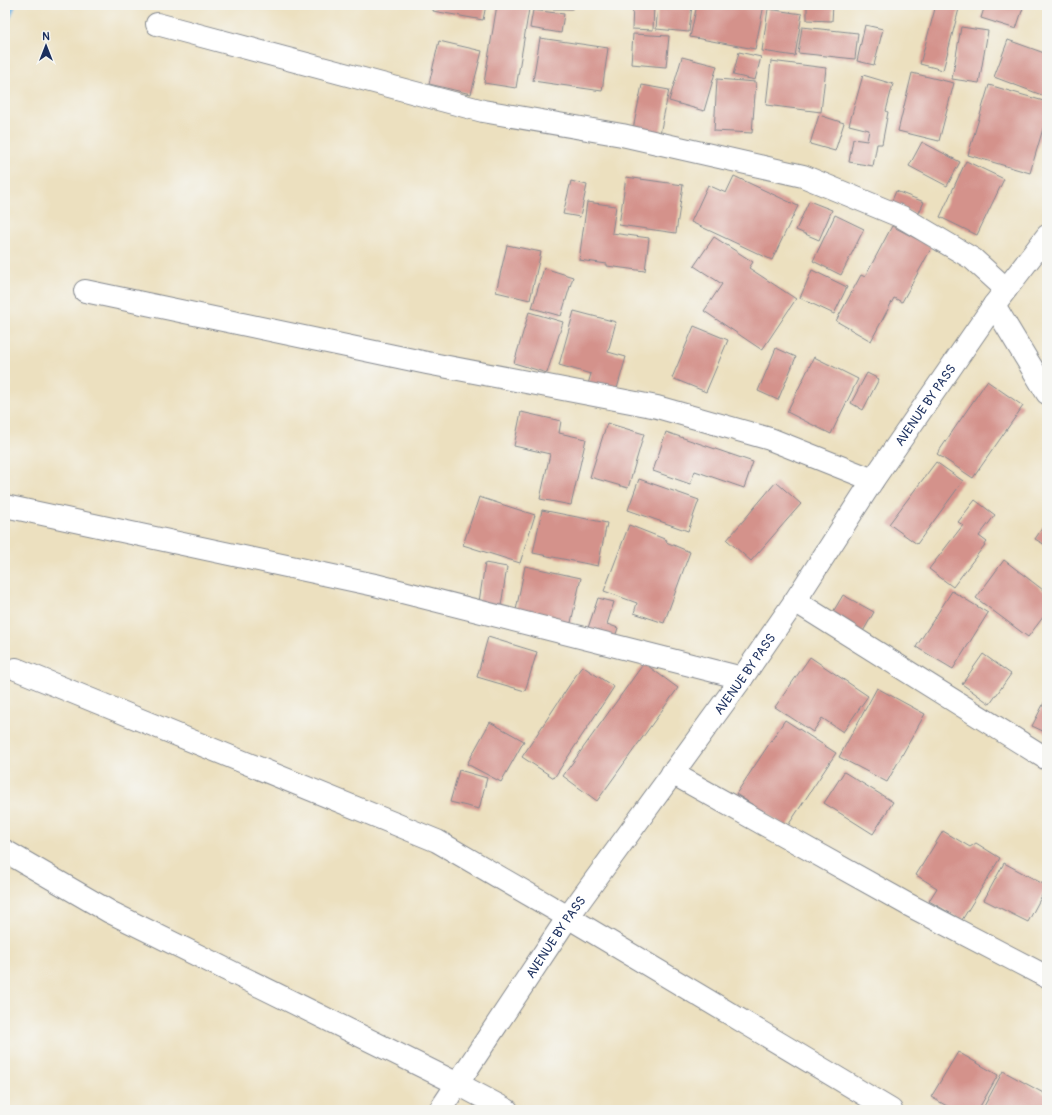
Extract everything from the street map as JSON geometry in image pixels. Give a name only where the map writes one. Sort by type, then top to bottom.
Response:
[{"type":"main road","points":[[157,24],[484,111],[622,136],[803,176],[902,217],[973,259],[1000,297],[1047,393]]},
{"type":"main road","name":"AVENUE BY PASS","points":[[440,1110],[568,917],[742,678],[795,601],[873,480],[1000,297],[1047,236]]},
{"type":"main road","points":[[85,291],[427,362],[657,407],[770,439],[873,480]]},
{"type":"main road","points":[[5,506],[376,585],[742,678]]},
{"type":"main road","points":[[795,601],[1047,760]]},
{"type":"main road","points":[[16,669],[437,841],[568,917],[891,1110]]},
{"type":"main road","points":[[672,773],[906,904],[1047,977]]},
{"type":"main road","points":[[5,851],[110,912],[458,1084],[507,1110]]},
{"type":"building","points":[[434,5],[486,5],[483,20],[433,11]]},
{"type":"building","points":[[497,5],[529,9],[516,88],[484,83]]},
{"type":"building","points":[[543,5],[572,5],[572,9],[543,9]]},
{"type":"building","points":[[633,5],[654,5],[653,30],[632,29]]},
{"type":"building","points":[[658,5],[692,5],[689,32],[656,29]]},
{"type":"building","points":[[697,5],[764,5],[755,49],[690,37]]},
{"type":"building","points":[[807,5],[833,5],[832,21],[807,20]]},
{"type":"building","points":[[936,5],[960,5],[943,70],[920,64]]},
{"type":"building","points":[[985,5],[1024,5],[1016,29],[981,18]]},
{"type":"building","points":[[768,9],[802,14],[795,56],[762,51]]},
{"type":"building","points":[[533,10],[564,14],[561,33],[530,28]]},
{"type":"building","points":[[865,25],[883,29],[874,65],[857,61]]},
{"type":"building","points":[[802,27],[858,33],[855,59],[798,53]]},
{"type":"building","points":[[961,27],[988,31],[979,83],[952,79]]},
{"type":"building","points":[[633,34],[669,36],[666,67],[631,64]]},
{"type":"building","points":[[540,38],[608,48],[602,91],[533,81]]},
{"type":"building","points":[[1008,40],[1047,54],[1047,97],[994,77]]},
{"type":"building","points":[[439,41],[482,51],[471,94],[429,84]]},
{"type":"building","points":[[739,52],[761,57],[755,80],[733,75]]},
{"type":"building","points":[[682,57],[717,66],[704,111],[669,101]]},
{"type":"building","points":[[771,61],[826,68],[821,112],[766,105]]},
{"type":"building","points":[[912,73],[954,83],[939,141],[898,131]]},
{"type":"building","points":[[863,75],[893,84],[886,111],[888,112],[882,144],[877,144],[873,166],[849,162],[853,139],[867,141],[869,130],[849,125]]},
{"type":"building","points":[[717,79],[756,82],[752,133],[714,131]]},
{"type":"building","points":[[642,85],[669,90],[660,134],[633,129]]},
{"type":"building","points":[[989,85],[1047,102],[1047,115],[1030,173],[968,155]]},
{"type":"building","points":[[819,115],[844,123],[835,151],[810,144]]},
{"type":"building","points":[[922,142],[960,162],[947,186],[909,166]]},
{"type":"building","points":[[966,161],[1004,179],[977,235],[940,217]]},
{"type":"building","points":[[734,176],[798,206],[772,260],[691,222],[708,185],[726,193]]},
{"type":"building","points":[[626,177],[683,185],[676,233],[619,225]]},
{"type":"building","points":[[571,181],[587,185],[580,217],[563,214]]},
{"type":"building","points":[[896,191],[924,202],[918,215],[891,203]]},
{"type":"building","points":[[809,201],[832,210],[819,240],[796,230]]},
{"type":"building","points":[[587,202],[616,206],[612,233],[649,238],[645,271],[607,266],[607,264],[579,260]]},
{"type":"building","points":[[835,215],[864,229],[841,275],[813,261]]},
{"type":"building","points":[[892,226],[932,247],[902,302],[894,298],[871,341],[836,321],[861,275],[865,277]]},
{"type":"building","points":[[714,237],[753,262],[749,268],[796,299],[762,350],[704,311],[722,284],[694,266]]},
{"type":"building","points":[[507,245],[541,252],[530,300],[496,292]]},
{"type":"building","points":[[544,268],[573,277],[561,316],[532,308]]},
{"type":"building","points":[[812,270],[847,287],[834,314],[800,298]]},
{"type":"building","points":[[574,311],[616,322],[608,352],[626,357],[616,392],[588,384],[591,374],[559,365]]},
{"type":"building","points":[[529,312],[563,322],[547,373],[514,363]]},
{"type":"building","points":[[694,326],[728,340],[706,392],[672,378]]},
{"type":"building","points":[[776,348],[796,357],[778,400],[758,391]]},
{"type":"building","points":[[814,357],[858,379],[831,434],[787,412]]},
{"type":"building","points":[[867,373],[879,379],[863,410],[851,403]]},
{"type":"building","points":[[987,381],[1023,406],[973,478],[937,454]]},
{"type":"building","points":[[521,412],[561,421],[559,433],[586,439],[571,505],[540,499],[550,454],[514,446]]},
{"type":"building","points":[[607,423],[644,434],[628,488],[590,477]]},
{"type":"building","points":[[666,432],[753,462],[744,488],[695,471],[690,484],[653,471]]},
{"type":"building","points":[[936,462],[963,481],[917,544],[889,524]]},
{"type":"building","points":[[639,479],[699,500],[688,531],[628,510]]},
{"type":"building","points":[[776,482],[801,504],[751,561],[727,540]]},
{"type":"building","points":[[479,497],[535,515],[520,563],[463,545]]},
{"type":"building","points":[[975,500],[995,515],[979,536],[987,542],[953,587],[929,569],[963,525],[958,522]]},
{"type":"building","points":[[542,510],[607,523],[598,566],[533,553]]},
{"type":"building","points":[[1047,521],[1047,546],[1035,539]]},
{"type":"building","points":[[629,525],[667,540],[666,542],[690,552],[664,623],[634,613],[637,603],[604,591]]},
{"type":"building","points":[[1004,560],[1047,593],[1047,612],[1028,637],[976,598]]},
{"type":"building","points":[[485,563],[507,567],[501,606],[479,602]]},
{"type":"building","points":[[525,566],[581,578],[570,627],[515,615]]},
{"type":"building","points":[[952,591],[988,613],[953,669],[916,647]]},
{"type":"building","points":[[843,595],[874,612],[861,635],[830,617]]},
{"type":"building","points":[[598,598],[614,602],[607,624],[618,628],[613,643],[587,631]]},
{"type":"building","points":[[488,637],[537,652],[525,691],[477,677]]},
{"type":"building","points":[[983,654],[1011,674],[990,704],[962,684]]},
{"type":"building","points":[[810,657],[868,696],[843,732],[822,718],[813,732],[775,707]]},
{"type":"building","points":[[644,663],[678,688],[597,801],[563,776]]},
{"type":"building","points":[[582,666],[614,687],[554,778],[522,757]]},
{"type":"building","points":[[877,688],[925,714],[887,782],[839,757]]},
{"type":"building","points":[[1047,697],[1047,733],[1032,726]]},
{"type":"building","points":[[785,720],[836,753],[787,827],[736,794]]},
{"type":"building","points":[[490,722],[524,741],[501,782],[467,764]]},
{"type":"building","points":[[459,770],[487,778],[479,809],[450,802]]},
{"type":"building","points":[[844,772],[893,802],[873,834],[824,803]]},
{"type":"building","points":[[943,831],[970,847],[976,843],[1000,858],[962,920],[929,901],[937,888],[916,875]]},
{"type":"building","points":[[1004,863],[1047,886],[1028,922],[984,900]]},
{"type":"building","points":[[958,1052],[998,1075],[978,1110],[954,1110],[931,1097]]},
{"type":"building","points":[[1003,1071],[1047,1095],[1047,1110],[982,1110]]},
{"type":"waterway","points":[[5,20],[11,5]]}]
